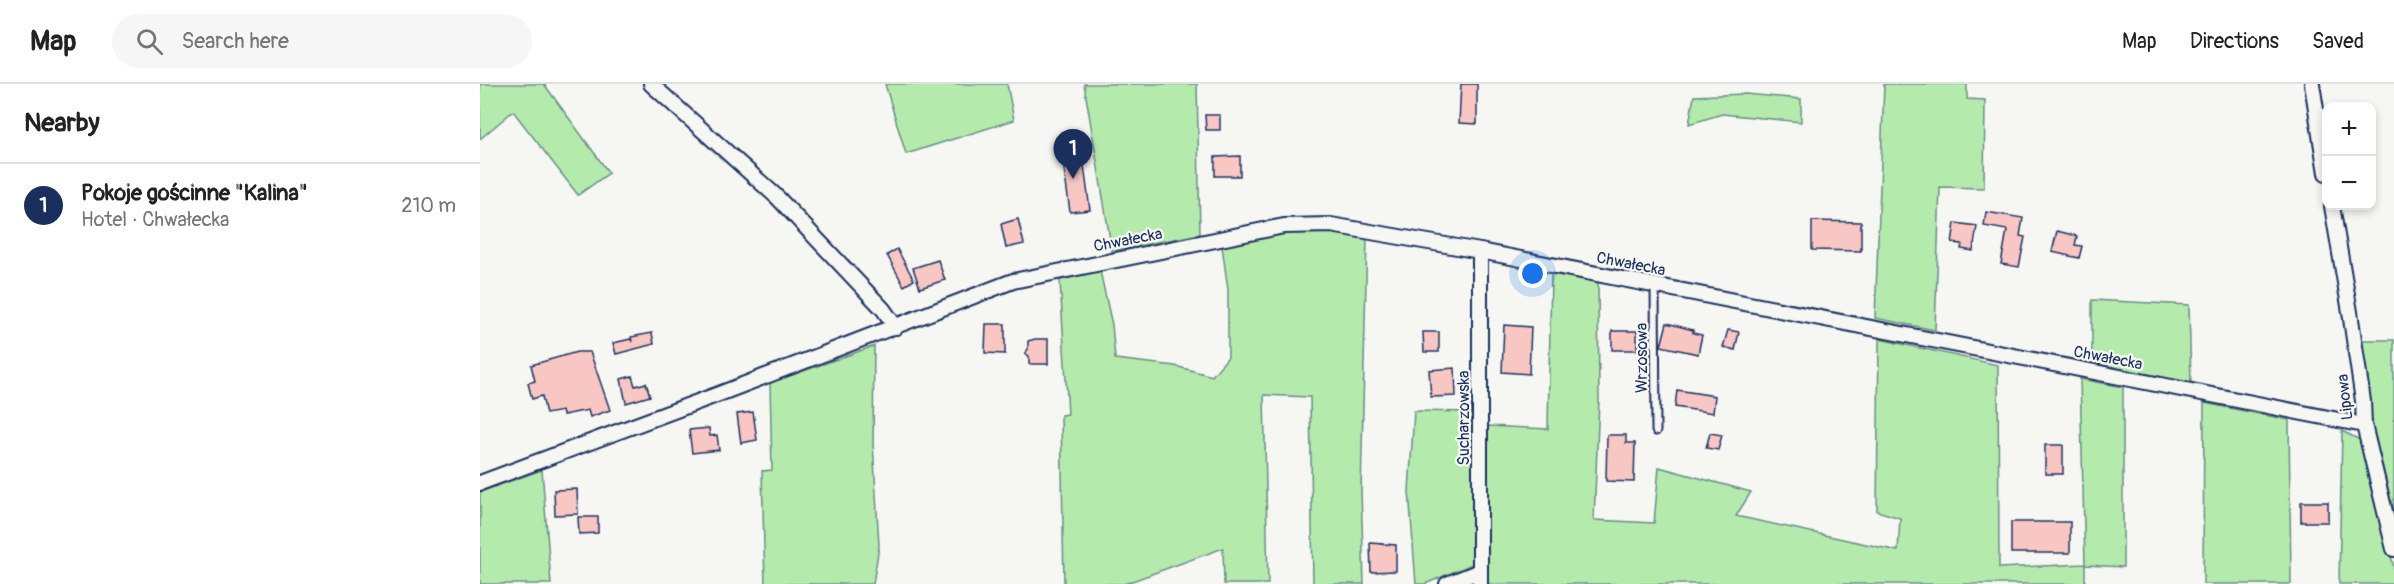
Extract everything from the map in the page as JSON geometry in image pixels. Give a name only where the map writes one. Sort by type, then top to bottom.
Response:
[{"type":"street","points":[[651,84],[777,196],[883,309],[896,327]]},
{"type":"street","points":[[2312,84],[2323,156]]},
{"type":"street","name":"Lipowa","points":[[2333,210],[2355,346],[2364,425],[2394,549]]},
{"type":"street","name":"Chwałecka","points":[[480,483],[896,327],[1013,280],[1284,226],[1331,225],[1480,251],[2364,425]]},
{"type":"street","name":"Sucharzowska","points":[[1480,251],[1480,578]]},
{"type":"street","points":[[1447,584],[1480,578]]},
{"type":"lane","name":"Wrzosowa","points":[[1655,286],[1656,431]]},
{"type":"green space","points":[[480,84],[544,84],[609,173],[578,195],[513,111],[480,139]]},
{"type":"green space","points":[[885,84],[1007,84],[1014,120],[906,154]]},
{"type":"green space","points":[[1084,84],[1197,84],[1200,234],[1112,251]]},
{"type":"green space","points":[[1884,84],[1967,84],[1967,99],[1985,100],[1984,188],[1940,187],[1935,330],[1875,318]]},
{"type":"green space","points":[[1745,94],[1801,99],[1801,122],[1722,114],[1689,124],[1694,96]]},
{"type":"green space","points":[[1301,230],[1367,237],[1361,491],[1364,584],[1313,584],[1310,397],[1264,395],[1268,584],[1224,584],[1223,548],[1124,584],[1064,584],[1061,415],[1068,414],[1060,280],[1100,271],[1112,325],[1115,359],[1175,366],[1212,376],[1228,357],[1228,290],[1222,246]]},
{"type":"green space","points":[[1551,274],[1598,282],[1599,399],[1594,520],[1654,523],[1659,467],[1751,492],[1736,516],[1898,551],[1900,518],[1877,511],[1879,339],[1998,365],[1999,568],[2085,564],[2080,379],[2123,387],[2123,567],[2085,565],[2085,584],[1488,584],[1488,426],[1548,429]]},
{"type":"green space","points":[[2092,300],[2189,305],[2191,384],[2089,363],[2092,356]]},
{"type":"green space","points":[[2360,340],[2394,340],[2394,514],[2372,423]]},
{"type":"green space","points":[[874,346],[873,443],[879,546],[873,584],[765,584],[762,471],[772,470],[770,383]]},
{"type":"green space","points":[[2204,403],[2289,420],[2291,584],[2203,584]]},
{"type":"green space","points":[[1414,411],[1472,412],[1472,564],[1425,584],[1416,584],[1409,491]]},
{"type":"green space","points":[[2342,431],[2362,441],[2394,568],[2394,584],[2339,584]]},
{"type":"green space","points":[[542,470],[551,584],[480,584],[480,492]]},
{"type":"building","points":[[1461,84],[1477,84],[1477,124],[1459,123]]},
{"type":"building","points":[[1205,115],[1220,115],[1220,130],[1206,130]]},
{"type":"building","points":[[1081,144],[1090,210],[1070,212],[1061,147]]},
{"type":"building","points":[[1240,156],[1240,176],[1215,176],[1215,157]]},
{"type":"building","points":[[1986,212],[2023,218],[2020,236],[2025,237],[2019,267],[2001,264],[2007,230],[1984,226]]},
{"type":"building","points":[[1018,219],[1024,244],[1006,248],[1001,224]]},
{"type":"building","points":[[1812,221],[1861,222],[1861,251],[1812,250]]},
{"type":"building","points":[[1955,223],[1977,226],[1973,251],[1961,249],[1962,244],[1952,243]]},
{"type":"building","points":[[2057,231],[2077,236],[2075,245],[2082,246],[2079,258],[2052,252]]},
{"type":"building","points":[[897,249],[914,280],[904,286],[887,255]]},
{"type":"building","points":[[938,260],[945,280],[920,288],[913,268]]},
{"type":"building","points":[[1667,323],[1693,330],[1693,333],[1702,335],[1698,354],[1661,346]]},
{"type":"building","points":[[986,324],[1005,324],[1005,354],[985,353]]},
{"type":"building","points":[[1504,325],[1531,327],[1529,374],[1502,372]]},
{"type":"building","points":[[1728,330],[1739,332],[1735,350],[1723,347]]},
{"type":"building","points":[[1612,331],[1637,331],[1637,350],[1612,350]]},
{"type":"building","points":[[1423,332],[1439,332],[1439,352],[1424,352]]},
{"type":"building","points":[[652,333],[654,344],[616,354],[613,343],[631,339],[632,342],[631,337]]},
{"type":"building","points":[[1048,339],[1048,364],[1029,364],[1029,356],[1025,353],[1028,349],[1028,341]]},
{"type":"building","points":[[577,352],[590,352],[610,410],[590,417],[588,410],[563,415],[562,411],[546,414],[542,396],[532,399],[528,383],[535,381],[531,365]]},
{"type":"building","points":[[1455,368],[1456,396],[1431,397],[1429,370]]},
{"type":"building","points":[[632,376],[635,386],[646,383],[650,396],[626,403],[621,379]]},
{"type":"building","points":[[1677,390],[1715,396],[1713,413],[1675,407]]},
{"type":"building","points":[[753,412],[757,440],[741,443],[737,414]]},
{"type":"building","points":[[709,428],[710,436],[717,435],[719,450],[692,453],[689,430]]},
{"type":"building","points":[[1710,433],[1722,435],[1718,450],[1706,448]]},
{"type":"building","points":[[1607,435],[1626,435],[1626,443],[1635,443],[1634,482],[1606,481]]},
{"type":"building","points":[[2045,445],[2063,445],[2063,474],[2045,474]]},
{"type":"building","points":[[577,489],[578,514],[555,515],[554,490]]},
{"type":"building","points":[[2301,502],[2328,502],[2328,522],[2301,522]]},
{"type":"building","points":[[578,517],[598,517],[598,533],[579,534]]},
{"type":"building","points":[[2011,522],[2070,522],[2070,553],[2011,553]]},
{"type":"building","points":[[1370,543],[1396,545],[1396,571],[1371,572]]},
{"type":"place","name":"Pokoje gościnne \"Kalina\"","points":[[1073,179]]}]
